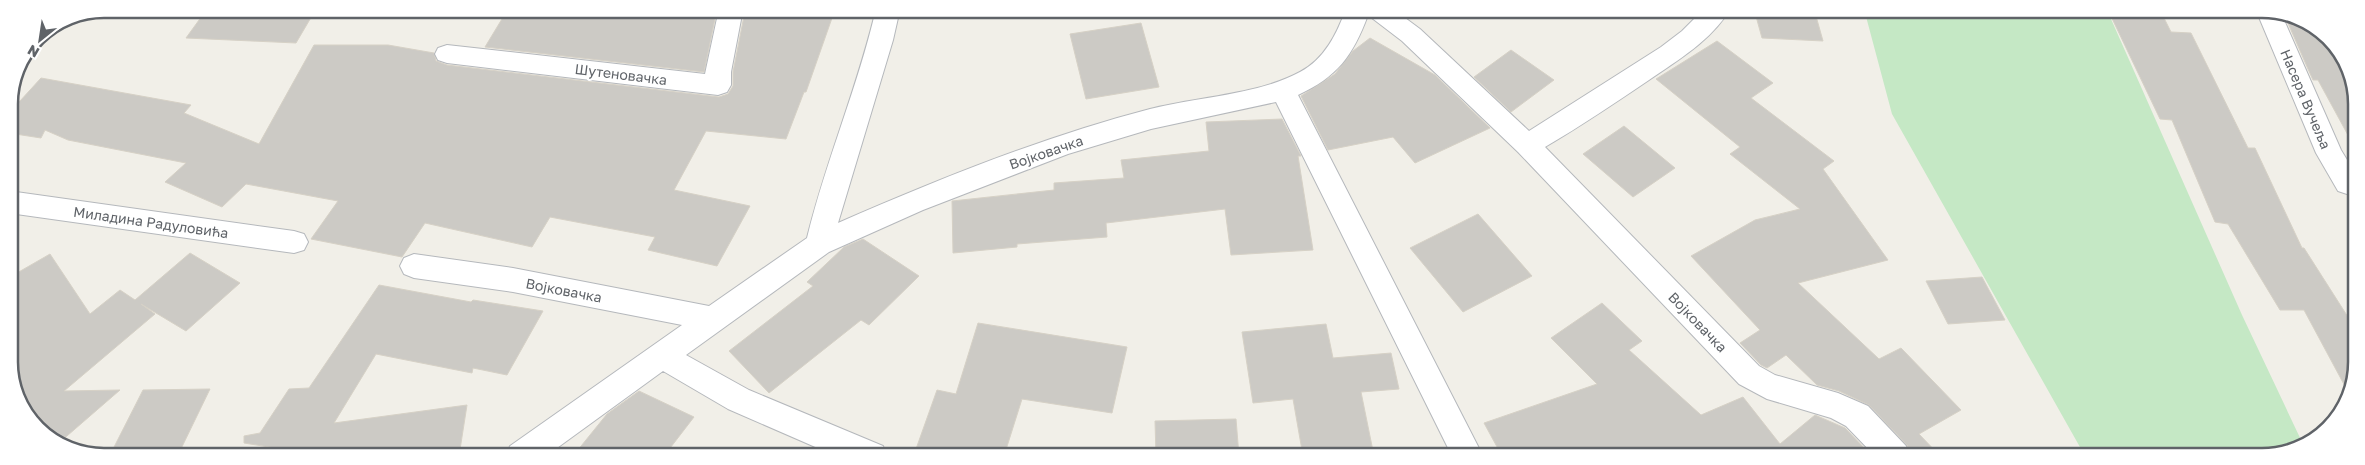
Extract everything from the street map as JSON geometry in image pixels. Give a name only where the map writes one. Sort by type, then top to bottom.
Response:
[{"type":"street","name":"Шутеновачка","points":[[447,54],[718,86],[718,72],[730,18]]},
{"type":"street","points":[[819,244],[830,199],[881,40],[886,18]]},
{"type":"street","name":"Војковачка","points":[[533,448],[819,244],[913,202],[1061,146],[1150,119],[1284,90],[1311,78],[1325,66],[1347,39],[1355,18]]},
{"type":"street","name":"Војковачка","points":[[1388,18],[1411,35],[1527,145],[1748,374],[1767,386],[1838,406],[1857,416],[1887,447]]},
{"type":"street","points":[[1527,145],[1578,115],[1676,50],[1711,18]]},
{"type":"street","name":"Насера Вучеља","points":[[2276,19],[2329,153],[2347,183]]},
{"type":"street","points":[[1284,90],[1464,447]]},
{"type":"street","name":"Миладина Радуловића","points":[[18,203],[294,242]]},
{"type":"street","name":"Војковачка","points":[[414,266],[513,280],[713,320]]},
{"type":"street","points":[[664,356],[692,376],[760,410],[852,448]]},
{"type":"green space","points":[[1866,18],[2111,18],[2242,315],[2300,438],[2278,446],[2267,447],[2080,447],[1892,114]]},
{"type":"building","points":[[200,18],[311,18],[296,43],[186,38]]},
{"type":"building","points":[[503,18],[715,18],[704,72],[485,47]]},
{"type":"building","points":[[744,18],[832,18],[806,92],[804,92],[786,139],[706,131],[674,190],[750,206],[717,266],[648,250],[655,237],[550,217],[532,247],[425,223],[402,257],[311,239],[338,201],[246,184],[222,207],[165,182],[186,163],[68,140],[45,130],[41,138],[18,134],[18,103],[41,78],[191,105],[184,113],[259,144],[314,45],[388,45],[434,53],[436,61],[447,65],[719,97],[728,94],[733,86],[733,72]]},
{"type":"building","points":[[1756,18],[1817,18],[1823,41],[1762,38]]},
{"type":"building","points":[[2112,18],[2164,18],[2171,32],[2191,33],[2248,148],[2255,148],[2302,248],[2304,248],[2348,317],[2348,362],[2344,385],[2304,310],[2280,310],[2228,224],[2215,222],[2172,120],[2160,119]]},
{"type":"building","points":[[2287,22],[2300,26],[2309,32],[2322,43],[2339,65],[2346,87],[2348,135],[2318,80],[2313,80]]},
{"type":"building","points":[[1141,23],[1159,87],[1086,99],[1070,34]]},
{"type":"building","points":[[1370,38],[1435,75],[1490,128],[1415,163],[1393,137],[1328,150],[1301,96],[1335,74],[1353,51]]},
{"type":"building","points":[[1717,41],[1773,83],[1751,98],[1834,161],[1823,169],[1888,260],[1798,283],[1879,359],[1901,348],[1961,410],[1919,434],[1932,447],[1908,447],[1869,405],[1839,391],[1817,385],[1786,355],[1767,368],[1761,365],[1740,343],[1760,330],[1691,256],[1755,220],[1800,209],[1730,154],[1740,147],[1656,79]]},
{"type":"building","points":[[1511,50],[1554,80],[1511,112],[1474,77]]},
{"type":"building","points":[[1282,119],[1301,156],[1298,156],[1313,250],[1231,255],[1225,209],[1106,223],[1107,237],[1017,244],[1017,247],[953,253],[952,201],[1054,190],[1054,183],[1124,178],[1121,160],[1209,151],[1206,122]]},
{"type":"building","points":[[1624,126],[1675,168],[1633,197],[1583,154]]},
{"type":"building","points":[[1478,214],[1532,276],[1463,312],[1410,248]]},
{"type":"building","points":[[863,239],[919,276],[869,325],[861,320],[769,393],[729,351],[813,286],[807,282],[844,247]]},
{"type":"building","points":[[190,253],[240,283],[186,331],[141,304],[155,314],[64,391],[120,390],[64,438],[43,422],[26,400],[22,389],[18,362],[18,272],[50,254],[90,314],[120,290],[135,300]]},
{"type":"building","points":[[1982,277],[2005,320],[1948,324],[1926,281]]},
{"type":"building","points":[[379,285],[471,302],[473,300],[543,311],[507,375],[473,368],[472,373],[376,354],[334,423],[467,405],[460,448],[274,448],[244,443],[244,436],[260,433],[289,389],[309,388]]},
{"type":"building","points":[[1602,303],[1642,341],[1629,350],[1701,415],[1743,397],[1780,444],[1815,415],[1845,428],[1864,447],[1497,447],[1484,423],[1597,384],[1551,338]]},
{"type":"building","points":[[978,323],[1127,347],[1112,413],[1022,399],[1007,448],[916,448],[937,390],[956,394]]},
{"type":"building","points":[[1326,324],[1333,358],[1391,353],[1399,389],[1361,392],[1372,447],[1301,447],[1293,399],[1253,403],[1242,332]]},
{"type":"building","points":[[210,389],[181,448],[114,448],[143,390]]},
{"type":"building","points":[[639,391],[694,417],[670,448],[580,448],[607,414]]},
{"type":"building","points":[[1236,419],[1238,447],[1156,448],[1155,421]]}]
